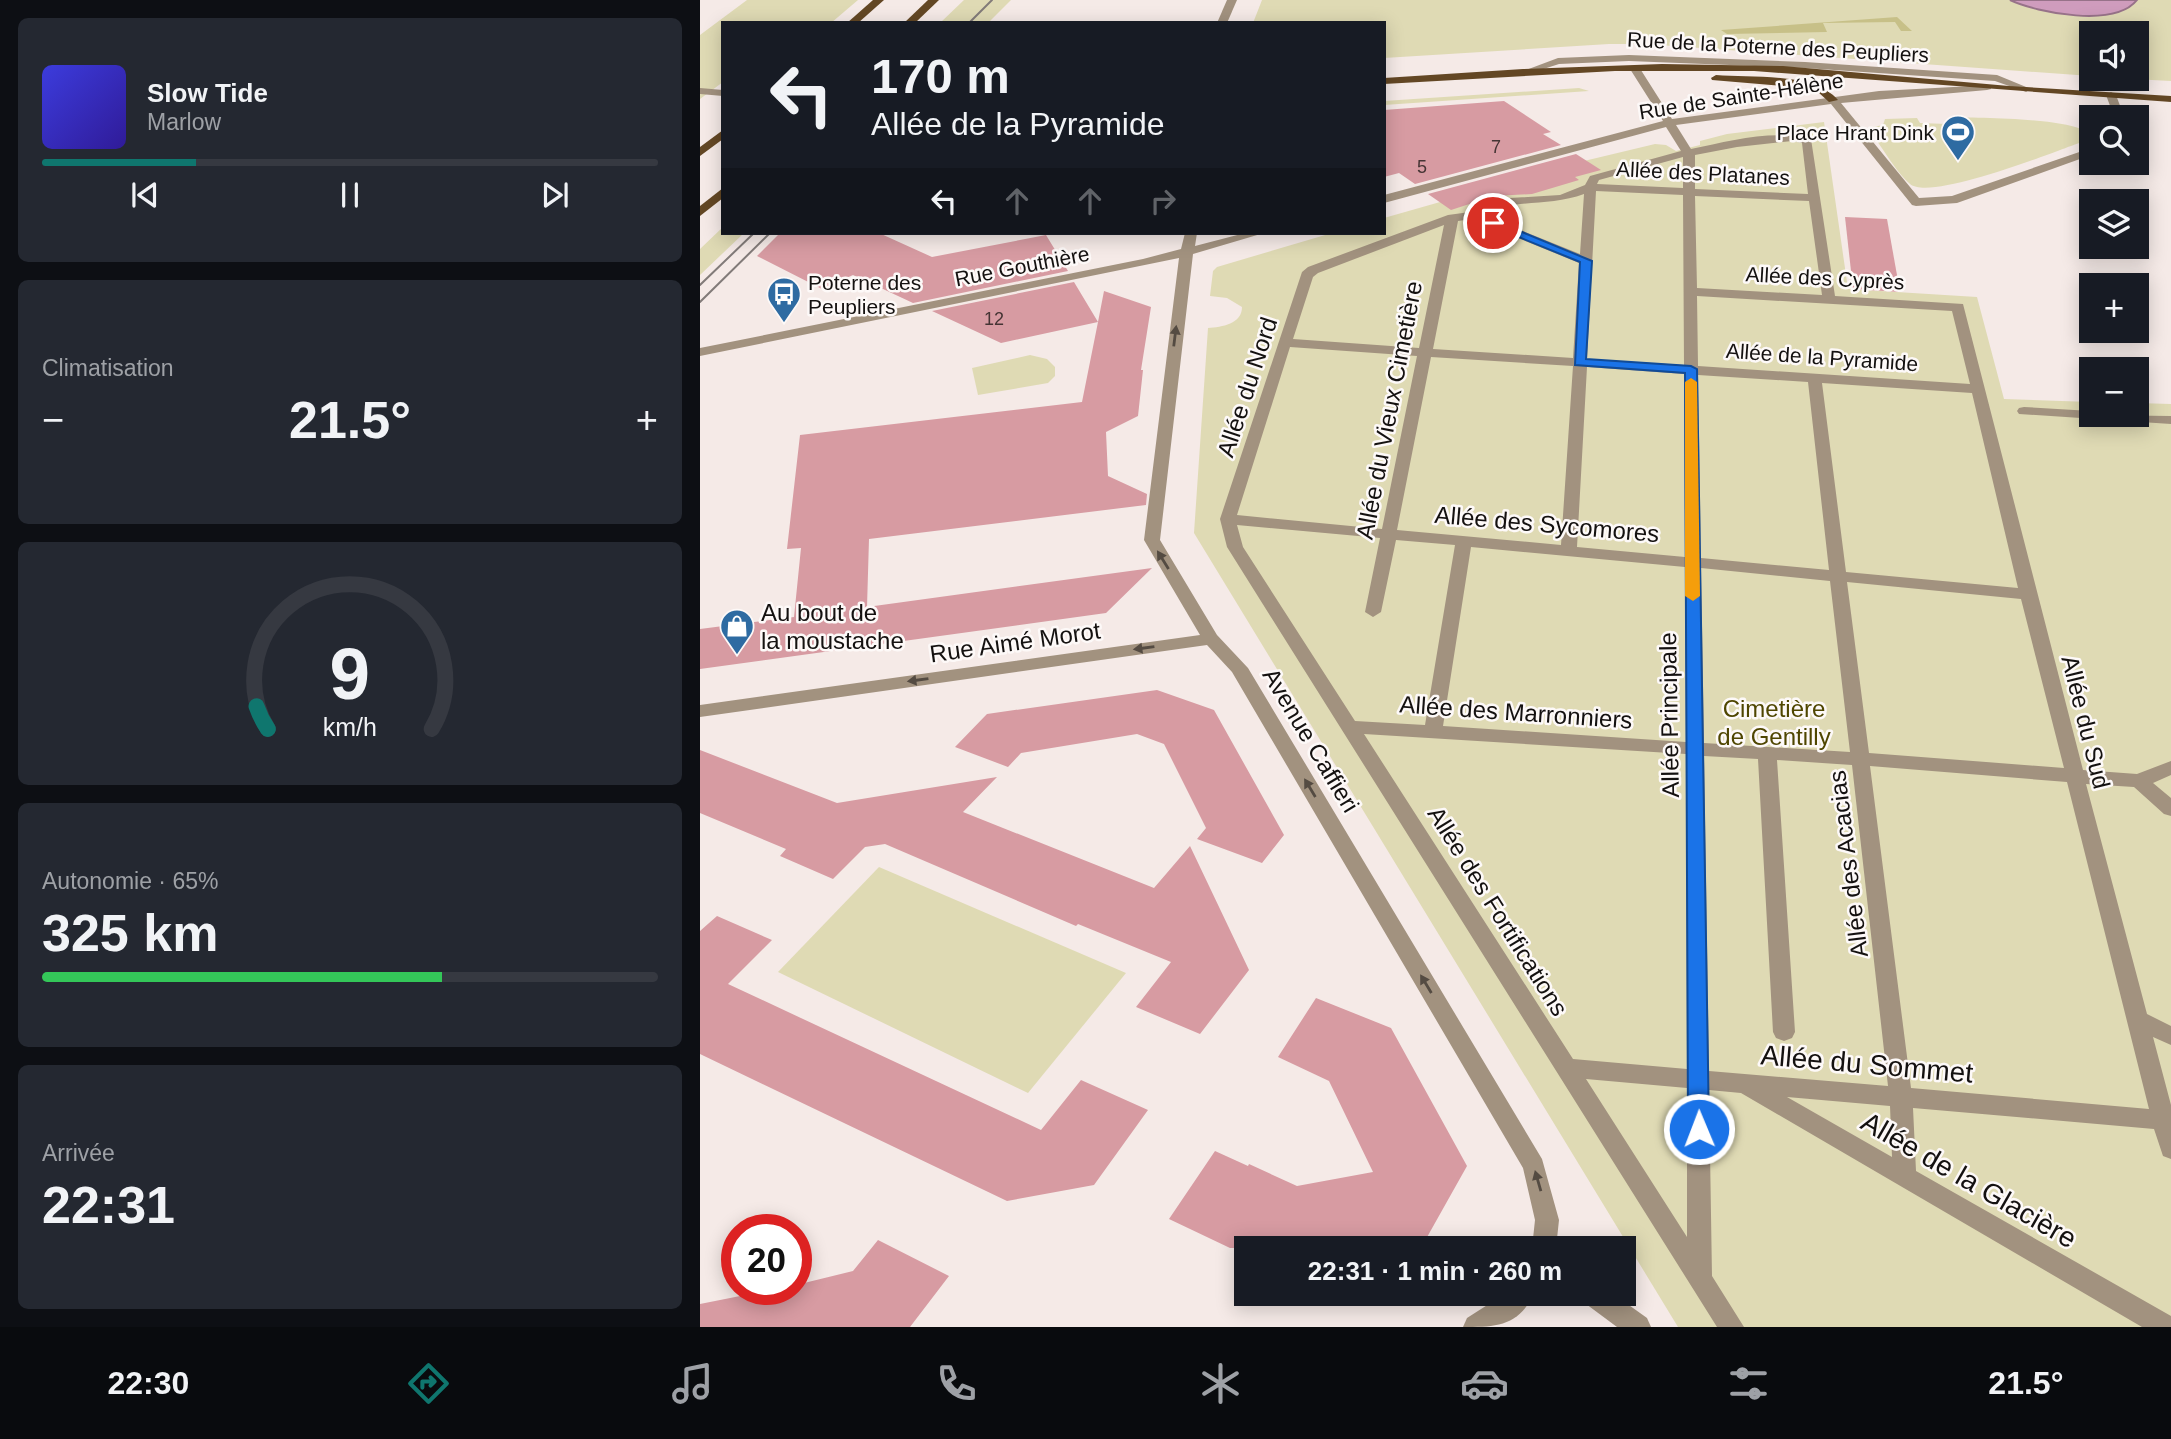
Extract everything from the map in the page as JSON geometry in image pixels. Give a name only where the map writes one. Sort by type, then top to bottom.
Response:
[{"type":"main road","points":[[854,21],[878,0]]},
{"type":"main road","points":[[911,21],[934,0]]},
{"type":"main road","name":"Rue de la Poterne des Peupliers","points":[[1386,81],[1528,71],[1674,66],[1877,76],[1987,88],[2171,99]]},
{"type":"main road","points":[[1641,69],[1728,80],[1808,85],[1822,90],[1833,100]]},
{"type":"main road","points":[[700,153],[721,135]]},
{"type":"main road","points":[[700,212],[721,194]]},
{"type":"street","points":[[1223,21],[1232,0]]},
{"type":"street","name":"Rue de la Poterne des Peupliers","points":[[1528,71],[1558,61],[1629,58],[1805,65],[1997,78],[2026,89]]},
{"type":"street","points":[[1641,69],[1669,123],[1689,154]]},
{"type":"street","name":"Rue de Sainte-Hélène","points":[[1386,198],[1669,123],[1879,94],[1987,88]]},
{"type":"street","points":[[700,91],[721,93]]},
{"type":"street","points":[[2111,95],[2115,105]]},
{"type":"street","points":[[1833,100],[1916,202],[1953,200],[2079,155]]},
{"type":"street","points":[[1569,551],[1590,187],[1594,178],[1611,171],[1705,149],[1788,137],[1802,138],[1807,141],[1829,298]]},
{"type":"street","name":"Allée Principale","points":[[1689,154],[1700,1276]]},
{"type":"street","points":[[1452,218],[1473,215],[1494,203],[1562,198],[1590,187]]},
{"type":"street","name":"Allée des Platanes","points":[[1590,187],[1814,198]]},
{"type":"street","points":[[1473,215],[1586,261]]},
{"type":"street","name":"Allée du Nord","points":[[1228,519],[1307,275],[1313,270],[1452,218]]},
{"type":"street","name":"Allée du Vieux Cimetière","points":[[1373,612],[1452,218]]},
{"type":"street","name":"Avenue Caffieri","points":[[1191,235],[1152,540],[1211,639],[1239,668],[1534,1166],[1547,1220],[1545,1236]]},
{"type":"street","points":[[1187,252],[1251,235]]},
{"type":"street","name":"Rue Gouthière","points":[[700,352],[1144,263],[1187,252]]},
{"type":"street","name":"Allée des Cyprès","points":[[1690,292],[1958,307]]},
{"type":"street","name":"Allée du Sud","points":[[1958,307],[2074,776],[2171,1149]]},
{"type":"street","name":"Allée de la Pyramide","points":[[1286,343],[1979,389]]},
{"type":"street","name":"Allée des Acacias","points":[[1814,377],[1901,1097],[1905,1178]]},
{"type":"street","points":[[2024,411],[2171,420]]},
{"type":"street","name":"Allée des Sycomores","points":[[1228,519],[2028,594]]},
{"type":"street","name":"Allée des Fortifications","points":[[1228,519],[1236,547],[1731,1327]]},
{"type":"street","points":[[1433,731],[1464,541]]},
{"type":"street","name":"Rue Aimé Morot","points":[[700,711],[1211,639]]},
{"type":"street","name":"Allée des Marronniers","points":[[1351,727],[1768,753],[2139,781]]},
{"type":"street","points":[[1768,753],[1784,1032]]},
{"type":"street","points":[[2171,768],[2139,781],[2171,809]]},
{"type":"street","points":[[2138,1020],[2171,1036]]},
{"type":"street","name":"Allée du Sommet","points":[[1566,1068],[2164,1120]]},
{"type":"street","name":"Allée de la Glacière","points":[[1744,1083],[2166,1327]]},
{"type":"street","points":[[1476,1327],[1501,1321],[1512,1306]]},
{"type":"street","points":[[1609,1306],[1638,1327]]},
{"type":"green space","points":[[747,0],[858,0],[833,21],[721,21],[721,83],[700,99],[700,35]]},
{"type":"green space","points":[[964,0],[1011,0],[990,21],[942,21]]},
{"type":"green space","points":[[1262,0],[2171,0],[2171,81],[2149,80],[2149,21],[2079,21],[2079,75],[1645,44],[1386,58],[1386,21],[1254,21]]},
{"type":"green space","points":[[1579,88],[1589,91],[1386,105],[1386,101]]},
{"type":"green space","name":"Place Hrant Dink","points":[[1949,117],[2048,122],[2079,129],[2079,143],[1968,181],[1922,188],[1905,179],[1868,128],[1883,125],[1885,119],[1917,118],[1920,123],[1947,124]]},
{"type":"green space","name":"Cimetière de Gentilly","points":[[1824,122],[1848,289],[1977,297],[2004,399],[2079,402],[2079,427],[2149,427],[2149,403],[2171,404],[2171,1327],[1678,1327],[1636,1258],[1636,1236],[1623,1236],[1194,533],[1208,328],[1235,321],[1242,307],[1227,298],[1210,296],[1213,271],[1217,267],[1325,235],[1386,235],[1386,217],[1584,161],[1655,144],[1666,145],[1676,151],[1700,145],[1700,141],[1727,134]]},
{"type":"green space","points":[[721,229],[721,235],[742,235],[700,275],[700,249]]},
{"type":"green space","points":[[1030,355],[1047,359],[1055,367],[1055,376],[1048,383],[978,395],[972,368]]},
{"type":"green space","points":[[879,867],[1126,973],[1028,1093],[778,972]]},
{"type":"shaded area","points":[[2010,0],[2137,0],[2126,9],[2095,16],[2057,13]]},
{"type":"shaded area","points":[[1897,17],[1912,31],[1901,31],[1895,22],[1823,23],[1827,32],[1727,34],[1721,30]]},
{"type":"building","points":[[1504,101],[1551,132],[1543,134],[1561,145],[1415,184],[1399,173],[1386,176],[1386,110]]},
{"type":"building","points":[[1576,154],[1601,170],[1575,177],[1579,180],[1532,194],[1494,196],[1451,210],[1428,194]]},
{"type":"building","points":[[1845,217],[1887,219],[1900,292],[1853,289]]},
{"type":"building","points":[[778,235],[883,235],[932,257],[1046,235],[1068,271],[913,303],[853,275],[822,289],[757,256]]},
{"type":"building","points":[[1074,282],[1098,322],[1001,343],[932,311]]},
{"type":"building","points":[[1104,291],[1151,307],[1141,370],[1138,416],[1106,432],[1108,476],[1147,494],[1146,505],[869,539],[867,607],[1152,568],[1106,613],[700,669],[700,629],[794,617],[801,548],[787,549],[800,435],[1082,402]]},
{"type":"building","points":[[1157,690],[1214,710],[1284,835],[1262,863],[1197,839],[1206,828],[1164,744],[1137,734],[1021,753],[1008,767],[955,747],[987,714]]},
{"type":"building","points":[[700,750],[837,803],[997,777],[963,812],[1154,888],[1190,846],[1249,970],[1200,1034],[1136,1007],[1171,962],[1078,924],[1076,926],[885,844],[865,847],[833,879],[780,856],[786,849],[700,813]]},
{"type":"building","points":[[717,916],[772,940],[728,984],[1041,1130],[1081,1080],[1148,1110],[1094,1185],[1007,1201],[700,1054],[700,931]]},
{"type":"building","points":[[1316,998],[1391,1028],[1467,1166],[1428,1236],[1234,1236],[1234,1248],[1230,1248],[1169,1219],[1215,1151],[1297,1186],[1373,1172],[1329,1081],[1278,1057]]},
{"type":"building","points":[[878,1240],[949,1276],[910,1327],[700,1327],[700,1304],[721,1300],[721,1305],[812,1305],[812,1281],[853,1271]]},
{"type":"tram line","points":[[971,21],[992,0]]},
{"type":"tram line","points":[[700,285],[752,235]]},
{"type":"tram line","points":[[700,302],[768,235]]},
{"type":"slow traffic","points":[[1691,382],[1693,596]]},
{"type":"place","name":"Place Hrant Dink","points":[[1958,162]]},
{"type":"place","name":"Poterne des Peupliers","points":[[784,324]]},
{"type":"place","name":"Au bout de la moustache","points":[[737,656]]},
{"type":"route","points":[[1493,223],[1586,261],[1580,362],[1691,369],[1699,1129]]}]
